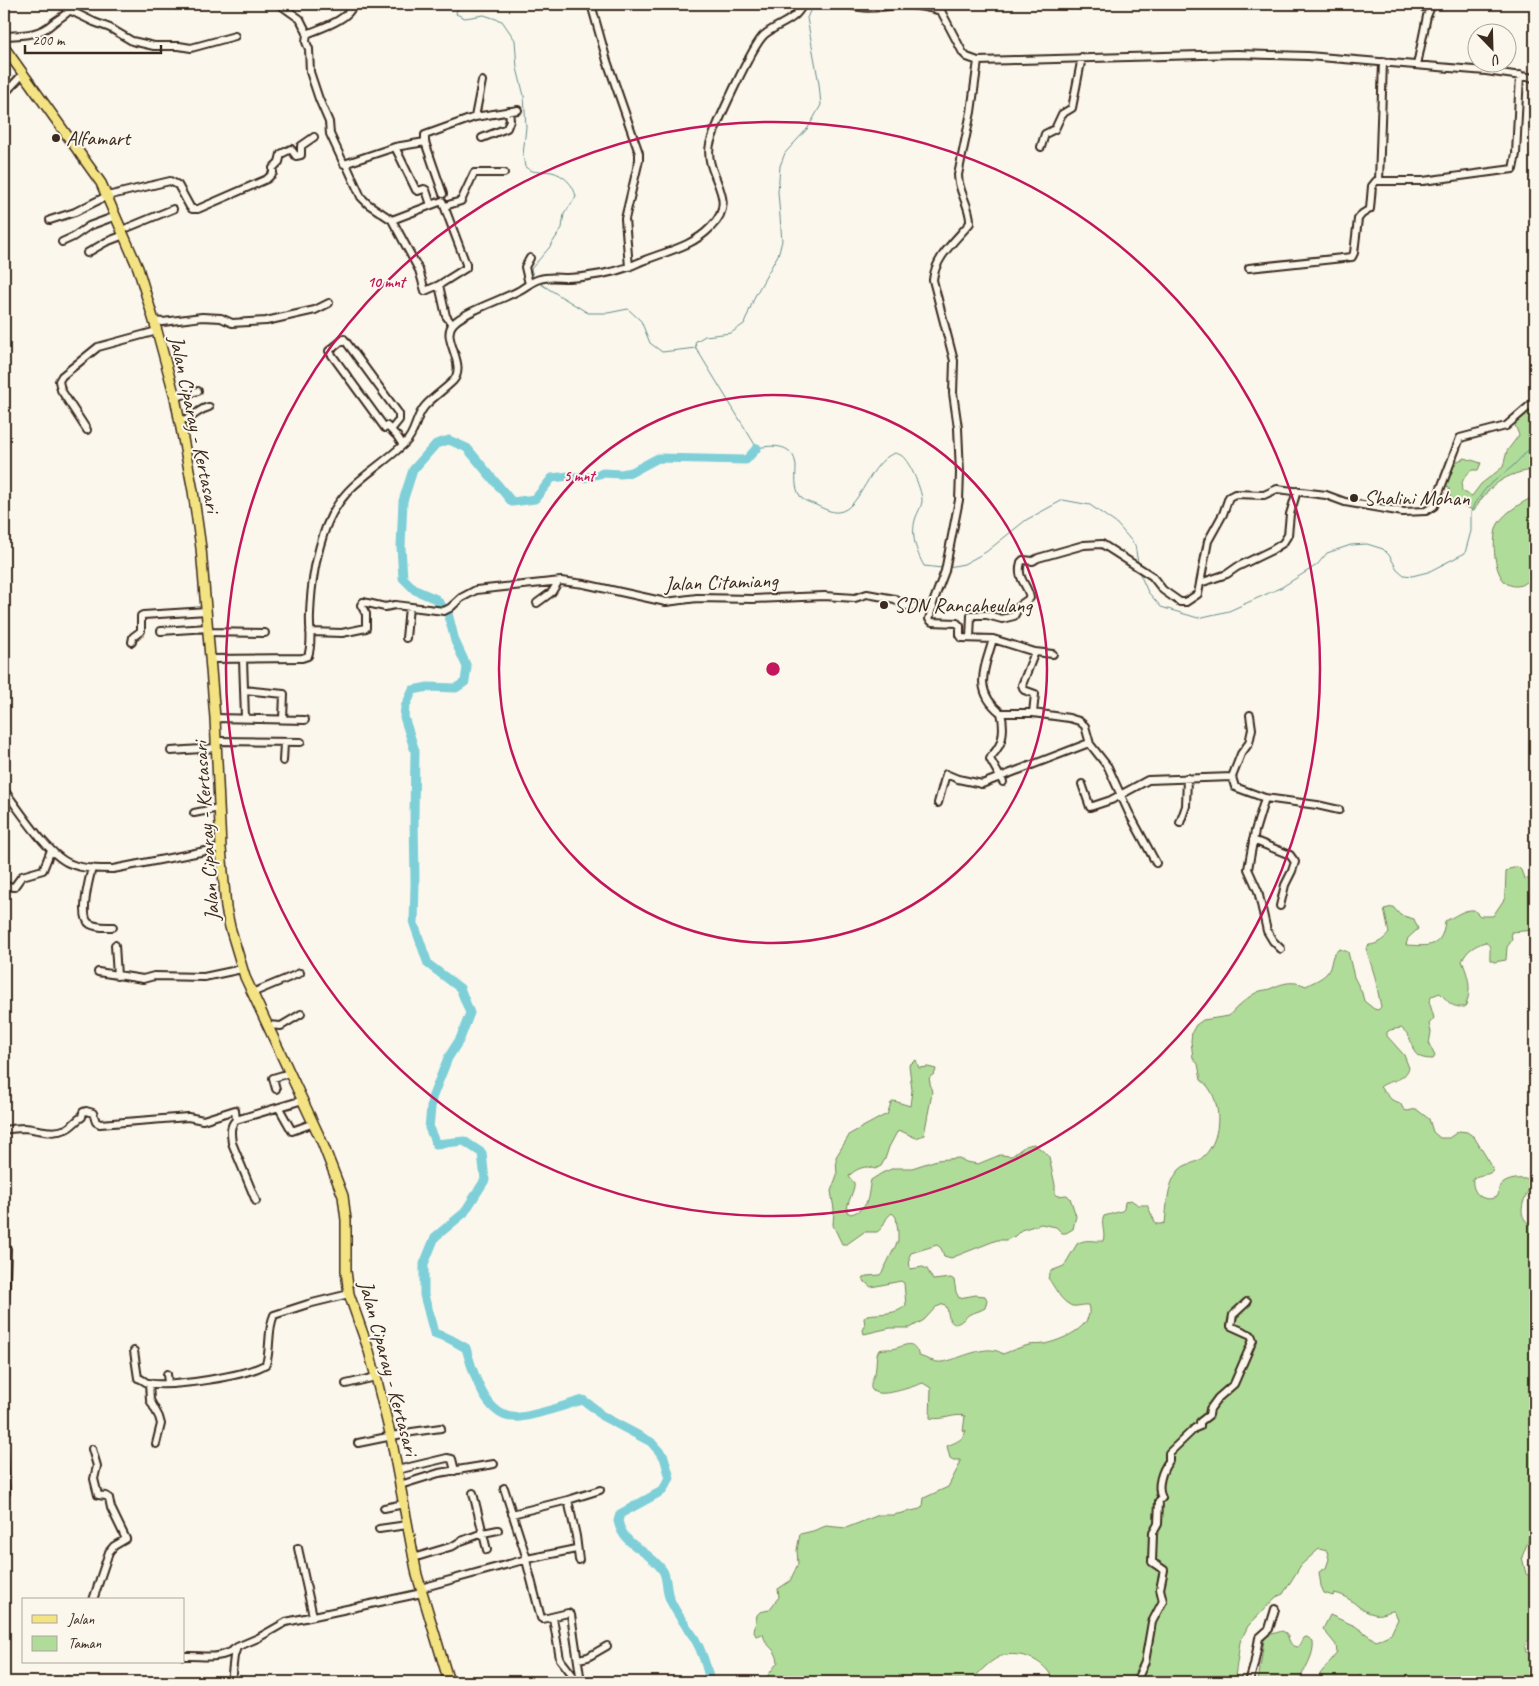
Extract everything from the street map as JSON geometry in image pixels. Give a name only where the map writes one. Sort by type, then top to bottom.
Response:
[{"type":"main road","name":"Jalan Ciparay - Kertasari","points":[[4,47],[88,164],[107,196],[138,268],[156,326],[175,397],[199,529],[211,659],[221,848],[226,908],[230,927],[242,969],[252,993],[314,1123],[343,1196],[346,1220],[346,1271],[349,1294],[376,1377],[391,1437],[413,1558],[449,1682]]},
{"type":"street","points":[[64,4],[65,8],[69,11],[132,40],[154,46],[189,48],[235,36]]},
{"type":"street","points":[[279,4],[300,19],[308,34],[306,42],[309,49],[310,72],[329,122],[330,134],[362,197],[392,220],[418,269],[425,290],[427,291],[439,285],[467,266],[442,201],[392,220]]},
{"type":"street","points":[[308,34],[339,20],[354,4]]},
{"type":"street","points":[[591,4],[607,61],[639,154],[625,219],[629,267]]},
{"type":"street","points":[[211,659],[305,658],[310,654],[310,612],[320,548],[327,525],[341,499],[350,488],[402,445],[412,434],[425,406],[454,380],[458,374],[450,336],[452,324],[540,279],[568,278],[611,272],[629,267],[690,242],[703,235],[717,220],[724,206],[724,199],[710,164],[709,154],[715,132],[743,72],[761,39],[791,20],[803,4]]},
{"type":"street","points":[[846,4],[868,8],[898,4],[941,7],[963,53],[972,60],[1237,54],[1308,56],[1486,70],[1535,78]]},
{"type":"street","points":[[1412,4],[1431,6],[1417,65]]},
{"type":"street","points":[[4,36],[42,32],[69,11]]},
{"type":"street","points":[[1040,148],[1045,134],[1055,129],[1062,114],[1072,108],[1082,57]]},
{"type":"street","points":[[978,60],[971,112],[958,175],[970,223],[944,253],[934,275],[934,284],[954,361],[953,393],[958,428],[960,473],[959,500],[946,572],[929,619],[930,622],[957,623],[960,626],[960,637],[993,639],[1035,652],[1053,654]]},
{"type":"street","points":[[1379,181],[1383,62]]},
{"type":"street","points":[[4,93],[23,74]]},
{"type":"street","points":[[1249,268],[1352,257],[1359,216],[1370,209],[1372,186],[1375,182],[1423,181],[1512,169],[1516,154],[1520,76]]},
{"type":"street","points":[[475,117],[482,81]]},
{"type":"street","points":[[443,194],[424,142],[425,135],[475,117],[518,110]]},
{"type":"street","points":[[482,138],[508,128],[510,124],[509,111]]},
{"type":"street","points":[[50,220],[75,212],[107,196],[173,181],[178,185],[190,207],[198,209],[267,179],[273,173],[273,168],[279,162],[281,154],[291,149],[295,156],[298,156],[302,153],[300,147],[303,141],[314,137]]},
{"type":"street","points":[[346,164],[395,147],[424,142]]},
{"type":"street","points":[[395,147],[416,190],[426,190],[432,205]]},
{"type":"street","points":[[445,206],[461,201],[475,172],[504,173]]},
{"type":"street","points":[[87,253],[123,232],[173,209]]},
{"type":"street","points":[[62,242],[89,226],[116,216]]},
{"type":"street","points":[[530,258],[525,267],[530,283]]},
{"type":"street","points":[[439,285],[446,316],[452,324]]},
{"type":"street","points":[[87,430],[61,390],[59,381],[62,376],[98,347],[156,326],[202,317],[221,318],[232,323],[266,321],[315,310],[329,303]]},
{"type":"street","points":[[391,430],[399,420],[399,414],[344,339],[329,351],[385,428],[387,426],[402,445]]},
{"type":"street","points":[[175,397],[198,391]]},
{"type":"street","points":[[970,638],[971,615],[987,615],[1000,619],[1014,616],[1020,605],[1030,598],[1029,592],[1020,576],[1021,562],[1023,560],[1033,561],[1070,549],[1102,544],[1152,576],[1163,590],[1180,602],[1186,602],[1197,596],[1208,541],[1223,514],[1229,497],[1235,494],[1264,494],[1277,489],[1326,495],[1345,502],[1402,512],[1426,511],[1434,506],[1460,438],[1506,426],[1535,401]]},
{"type":"street","points":[[179,420],[189,419],[209,407]]},
{"type":"street","points":[[1200,583],[1227,574],[1283,543],[1288,535],[1290,514],[1297,491]]},
{"type":"street","points":[[537,603],[552,592],[558,582]]},
{"type":"street","name":"Jalan Citamiang","points":[[409,607],[444,611],[461,598],[479,589],[558,582],[584,584],[666,602],[697,598],[753,599],[824,596],[855,598],[867,594],[895,599],[905,606],[932,607]]},
{"type":"street","points":[[310,632],[342,633],[366,628],[366,616],[361,605],[363,602],[385,606],[395,604],[409,607],[406,638]]},
{"type":"street","points":[[132,642],[133,637],[141,631],[141,616],[143,615],[207,611]]},
{"type":"street","points":[[160,631],[208,630],[265,633]]},
{"type":"street","points":[[993,639],[984,669],[983,685],[987,699],[992,706],[1001,713],[1033,713],[1079,720],[1085,726],[1089,743],[1108,767],[1144,843],[1156,863]]},
{"type":"street","points":[[1033,713],[1036,694],[1024,690],[1022,685],[1035,652]]},
{"type":"street","points":[[243,659],[245,718]]},
{"type":"street","points":[[244,690],[283,693],[284,719]]},
{"type":"street","points":[[1001,713],[1002,737],[997,750],[990,759],[1002,780]]},
{"type":"street","points":[[1250,715],[1252,729],[1249,743],[1240,754],[1232,777],[1235,787],[1265,798],[1339,810]]},
{"type":"street","points":[[215,718],[305,720]]},
{"type":"street","points":[[171,751],[216,744],[301,742]]},
{"type":"street","points":[[283,761],[284,743]]},
{"type":"street","points":[[938,803],[946,774],[980,784],[1002,780],[1089,743]]},
{"type":"street","points":[[1082,784],[1090,807],[1098,806],[1148,780],[1232,777]]},
{"type":"street","points":[[1180,823],[1184,813],[1188,778]]},
{"type":"street","points":[[4,790],[51,850],[70,864],[113,869],[221,848]]},
{"type":"street","points":[[1265,798],[1253,840],[1248,869],[1258,891],[1267,931],[1281,949]]},
{"type":"street","points":[[194,813],[219,808]]},
{"type":"street","points":[[1253,840],[1290,855],[1295,862],[1284,885],[1280,906]]},
{"type":"street","points":[[4,886],[14,887],[22,876],[43,870],[51,850]]},
{"type":"street","points":[[92,868],[87,888],[85,919],[88,924],[113,927]]},
{"type":"street","points":[[115,945],[117,976]]},
{"type":"street","points":[[98,972],[143,979],[154,976],[204,977],[242,969]]},
{"type":"street","points":[[252,993],[300,973]]},
{"type":"street","points":[[267,1026],[281,1026],[301,1014]]},
{"type":"street","points":[[276,1089],[273,1078],[290,1073]]},
{"type":"street","points":[[236,1120],[302,1100]]},
{"type":"street","points":[[279,1108],[292,1131],[314,1123]]},
{"type":"street","points":[[4,1130],[22,1128],[42,1132],[62,1130],[68,1128],[75,1120],[82,1117],[83,1112],[86,1111],[93,1113],[98,1124],[188,1117],[203,1120],[234,1110],[236,1111],[236,1120],[233,1123],[230,1134],[232,1144],[256,1201]]},
{"type":"street","points":[[4,1241],[7,1249],[8,1263],[4,1329]]},
{"type":"street","points":[[134,1351],[138,1378],[149,1383],[201,1381],[258,1369],[266,1364],[268,1359],[269,1337],[274,1315],[293,1308],[349,1294]]},
{"type":"street","points":[[1136,1682],[1145,1662],[1152,1622],[1163,1601],[1160,1589],[1164,1570],[1152,1562],[1153,1532],[1158,1524],[1159,1501],[1162,1498],[1160,1494],[1162,1470],[1169,1461],[1169,1453],[1195,1428],[1200,1426],[1200,1422],[1209,1415],[1210,1409],[1218,1398],[1234,1384],[1253,1340],[1251,1335],[1231,1326],[1233,1315],[1247,1302]]},
{"type":"street","points":[[167,1374],[168,1383]]},
{"type":"street","points":[[346,1384],[376,1377]]},
{"type":"street","points":[[149,1383],[150,1400],[161,1424],[156,1444]]},
{"type":"street","points":[[358,1443],[441,1428]]},
{"type":"street","points":[[92,1449],[97,1466],[94,1480],[98,1495],[108,1496],[111,1508],[126,1539],[114,1546],[109,1552],[94,1598]]},
{"type":"street","points":[[4,1451],[6,1493]]},
{"type":"street","points":[[397,1470],[448,1458],[452,1459],[455,1471]]},
{"type":"street","points":[[400,1485],[436,1474],[494,1464]]},
{"type":"street","points":[[504,1488],[526,1559],[540,1616],[543,1619],[568,1613],[571,1615],[580,1682]]},
{"type":"street","points":[[512,1514],[600,1490]]},
{"type":"street","points":[[473,1493],[487,1550]]},
{"type":"street","points":[[568,1500],[579,1560]]},
{"type":"street","points":[[384,1508],[404,1504]]},
{"type":"street","points":[[379,1529],[407,1525]]},
{"type":"street","points":[[413,1558],[453,1546],[461,1540],[498,1530]]},
{"type":"street","points":[[298,1548],[313,1616]]},
{"type":"street","points":[[185,1656],[197,1655],[209,1658],[225,1654],[286,1622],[422,1591],[526,1559],[576,1549]]},
{"type":"street","points":[[1249,1682],[1259,1638],[1269,1629],[1275,1609]]},
{"type":"street","points":[[553,1618],[560,1659],[580,1682]]},
{"type":"street","points":[[578,1659],[588,1657],[607,1646]]},
{"type":"street","points":[[231,1682],[236,1647]]},
{"type":"green space","points":[[1535,403],[1535,470],[1515,474],[1499,482],[1485,494],[1474,511],[1450,498],[1449,488],[1442,481],[1445,466],[1465,458],[1481,463],[1478,470],[1472,470],[1465,476],[1462,482],[1462,491],[1472,496],[1481,484],[1503,467],[1507,451],[1519,435],[1515,421],[1528,412]]},
{"type":"green space","points":[[1535,496],[1535,578],[1520,585],[1510,585],[1504,581],[1497,566],[1494,547],[1496,530],[1505,515]]},
{"type":"green space","points":[[1518,867],[1524,878],[1535,880],[1535,930],[1511,932],[1512,940],[1507,947],[1506,960],[1494,962],[1490,960],[1490,947],[1485,942],[1469,951],[1462,961],[1469,984],[1465,1007],[1453,1005],[1440,993],[1432,996],[1429,1001],[1434,1018],[1429,1024],[1431,1032],[1429,1044],[1435,1056],[1433,1059],[1418,1056],[1410,1038],[1401,1028],[1387,1032],[1387,1036],[1404,1055],[1409,1068],[1400,1078],[1380,1087],[1392,1100],[1400,1103],[1404,1110],[1416,1109],[1429,1119],[1433,1132],[1440,1138],[1449,1138],[1459,1131],[1467,1132],[1474,1137],[1493,1168],[1492,1172],[1473,1179],[1474,1189],[1480,1196],[1488,1199],[1498,1196],[1502,1184],[1513,1179],[1529,1180],[1531,1185],[1523,1203],[1522,1214],[1528,1223],[1535,1227],[1535,1531],[1530,1536],[1522,1557],[1526,1574],[1535,1579],[1535,1634],[1527,1642],[1525,1648],[1526,1651],[1535,1653],[1535,1682],[1365,1682],[1360,1675],[1350,1682],[1320,1682],[1320,1674],[1337,1653],[1336,1645],[1323,1629],[1330,1615],[1355,1626],[1376,1641],[1391,1634],[1398,1619],[1394,1611],[1379,1614],[1369,1613],[1340,1594],[1334,1593],[1333,1596],[1324,1593],[1319,1572],[1326,1568],[1329,1559],[1327,1551],[1319,1549],[1301,1565],[1283,1594],[1276,1597],[1248,1626],[1240,1642],[1235,1677],[1230,1682],[1054,1682],[1051,1675],[1041,1664],[1027,1657],[1013,1654],[1000,1656],[991,1662],[971,1682],[763,1682],[778,1662],[775,1653],[764,1639],[763,1634],[756,1636],[754,1632],[757,1615],[760,1612],[769,1610],[779,1597],[778,1589],[790,1581],[798,1564],[797,1550],[800,1534],[826,1526],[846,1528],[879,1515],[893,1515],[920,1509],[923,1506],[924,1498],[948,1487],[960,1464],[960,1460],[950,1458],[947,1446],[963,1436],[966,1430],[963,1432],[965,1416],[957,1415],[939,1419],[930,1418],[931,1388],[923,1383],[887,1393],[874,1392],[871,1385],[879,1350],[894,1349],[910,1344],[915,1347],[919,1356],[942,1362],[981,1351],[989,1350],[1003,1354],[1029,1345],[1059,1340],[1075,1332],[1087,1320],[1089,1313],[1088,1305],[1072,1306],[1064,1301],[1048,1278],[1051,1271],[1064,1266],[1080,1242],[1103,1241],[1104,1216],[1122,1211],[1125,1202],[1131,1200],[1138,1205],[1147,1205],[1156,1224],[1165,1223],[1169,1191],[1173,1179],[1182,1167],[1201,1159],[1215,1139],[1218,1117],[1217,1106],[1208,1087],[1201,1080],[1198,1064],[1193,1058],[1191,1041],[1192,1032],[1196,1025],[1203,1020],[1229,1016],[1243,1002],[1260,991],[1292,983],[1306,986],[1322,978],[1330,967],[1333,956],[1340,949],[1348,952],[1354,977],[1364,1001],[1378,1010],[1381,1007],[1375,977],[1366,948],[1380,941],[1389,933],[1384,909],[1393,907],[1400,915],[1414,919],[1418,929],[1408,938],[1406,945],[1421,946],[1433,944],[1441,937],[1445,921],[1463,912],[1474,910],[1480,916],[1493,916],[1505,898],[1506,872],[1509,869]]},
{"type":"green space","points":[[916,1060],[919,1068],[928,1067],[936,1069],[935,1073],[929,1078],[932,1093],[924,1135],[916,1138],[901,1131],[897,1132],[881,1166],[875,1169],[861,1168],[849,1176],[854,1185],[847,1212],[851,1214],[862,1208],[867,1201],[871,1180],[894,1168],[912,1168],[937,1160],[959,1158],[966,1162],[978,1164],[1000,1155],[1012,1156],[1025,1146],[1034,1144],[1049,1157],[1055,1194],[1057,1196],[1067,1195],[1070,1198],[1076,1216],[1073,1229],[1066,1233],[1062,1233],[1056,1227],[1041,1224],[1021,1230],[1015,1236],[1006,1240],[997,1240],[951,1258],[944,1256],[941,1248],[937,1245],[911,1253],[909,1257],[910,1269],[923,1267],[927,1269],[933,1280],[951,1278],[954,1280],[959,1298],[976,1295],[985,1296],[987,1300],[985,1308],[970,1314],[955,1324],[950,1320],[944,1304],[936,1307],[924,1320],[910,1328],[890,1328],[864,1334],[864,1318],[867,1315],[893,1312],[906,1305],[904,1283],[901,1281],[871,1287],[863,1278],[880,1275],[883,1271],[898,1241],[896,1217],[892,1213],[877,1232],[864,1232],[847,1244],[842,1244],[833,1225],[834,1209],[831,1191],[837,1175],[836,1157],[850,1134],[887,1115],[891,1103],[894,1101],[910,1106],[912,1090],[909,1065]]},
{"type":"green space","points":[[1282,1631],[1286,1633],[1291,1644],[1295,1647],[1298,1647],[1303,1638],[1307,1637],[1313,1641],[1312,1652],[1308,1662],[1298,1682],[1258,1682],[1264,1640],[1266,1636]]},
{"type":"waterway","points":[[458,4],[456,14],[465,18],[484,15],[502,21],[515,40],[517,68],[524,96],[526,127],[523,155],[525,167],[532,171],[552,172],[561,175],[568,181],[575,193],[576,197],[564,214],[562,228],[549,248],[531,269],[534,279]]},
{"type":"waterway","points":[[696,348],[695,342],[705,336],[731,333],[744,324],[755,296],[778,255],[782,241],[778,192],[780,166],[785,153],[808,128],[821,105],[807,18],[813,4]]},
{"type":"waterway","points":[[539,283],[588,313],[608,313],[628,309],[641,321],[650,343],[662,352],[696,348],[757,448],[775,446],[787,449],[791,453],[796,466],[798,493],[807,502],[833,512],[846,509],[859,495],[878,465],[895,453],[901,455],[912,471],[922,497],[922,504],[914,523],[914,536],[919,554],[924,566],[942,568]]},
{"type":"waterway","points":[[710,1682],[698,1644],[671,1603],[663,1571],[651,1558],[631,1543],[621,1530],[618,1521],[620,1514],[662,1491],[670,1478],[664,1457],[651,1442],[602,1416],[583,1400],[520,1417],[508,1416],[498,1412],[490,1404],[477,1382],[466,1348],[434,1333],[424,1295],[424,1264],[435,1237],[464,1213],[485,1180],[482,1153],[464,1141],[436,1144],[429,1128],[432,1098],[448,1058],[460,1039],[470,1013],[460,988],[428,964],[414,924],[415,751],[404,717],[405,707],[413,690],[428,687],[456,688],[465,682],[467,667],[455,641],[448,613],[436,599],[415,590],[403,578],[401,547],[403,501],[413,470],[436,444],[449,440],[467,448],[512,502],[535,499],[552,478],[569,476],[584,478],[603,473],[621,474],[632,472],[658,458],[746,460],[757,448]]},
{"type":"waterway","points":[[1139,572],[1148,592],[1161,607],[1198,618],[1229,611],[1282,587],[1317,565],[1327,553],[1351,545],[1367,544],[1383,549],[1397,569],[1404,575],[1412,576],[1428,572],[1465,553],[1471,531],[1471,512],[1474,504],[1487,487],[1513,466],[1535,443]]},
{"type":"waterway","points":[[949,567],[964,564],[986,552],[1026,520],[1063,500],[1090,505],[1117,524],[1135,545],[1138,563]]},
{"type":"place","name":"Alfamart","points":[[56,138]]},
{"type":"place","name":"Shalini Mohan","points":[[1354,498]]},
{"type":"place","name":"SDN Rancaheulang","points":[[884,605]]}]
